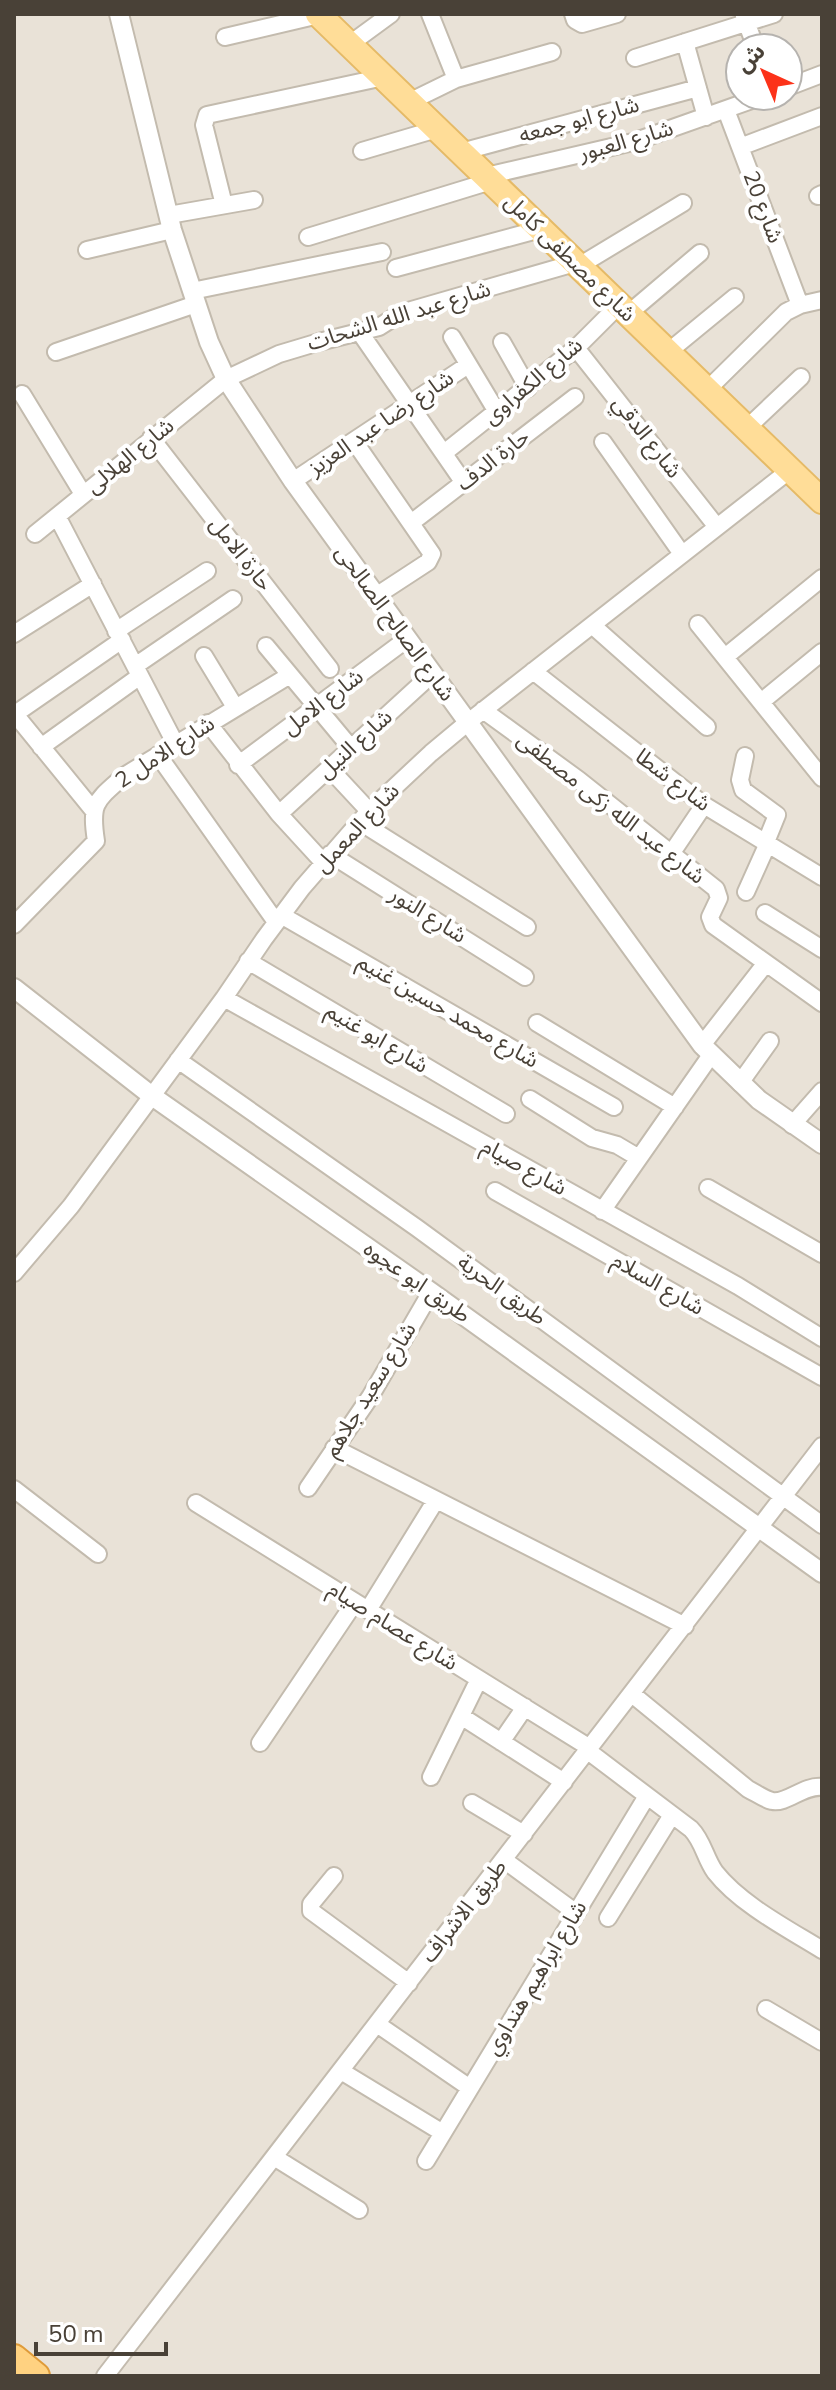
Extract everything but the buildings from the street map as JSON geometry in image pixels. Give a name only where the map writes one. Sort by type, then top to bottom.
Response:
[{"type":"highway","points":[[14,2358],[36,2376]]},
{"type":"main road","name":"شارع مصطفى كامل","points":[[319,15],[790,470],[818,489]]},
{"type":"street","name":"شارع الصالح الصالحى","points":[[119,14],[171,222],[209,342],[226,379],[293,481],[706,1050],[740,1083],[792,1125],[822,1144]]},
{"type":"street","points":[[350,44],[391,14]]},
{"type":"street","points":[[573,14],[575,20],[582,24],[617,14]]},
{"type":"street","points":[[635,58],[745,18],[774,14]]},
{"type":"street","points":[[225,37],[319,15]]},
{"type":"street","points":[[434,15],[456,79]]},
{"type":"street","points":[[685,42],[706,117]]},
{"type":"street","points":[[409,102],[456,79],[552,52]]},
{"type":"street","points":[[224,205],[204,125],[207,115],[384,77]]},
{"type":"street","name":"شارع ابو جمعه","points":[[461,152],[698,88]]},
{"type":"street","name":"شارع العبور","points":[[308,237],[489,178],[633,142],[724,111]]},
{"type":"street","name":"شارع 20","points":[[727,112],[800,305]]},
{"type":"street","points":[[740,147],[822,116]]},
{"type":"street","points":[[362,151],[437,129]]},
{"type":"street","points":[[87,250],[224,205],[254,200]]},
{"type":"street","name":"شارع عبد الله الشحات","points":[[226,379],[279,354],[379,327],[401,313],[577,264],[683,203]]},
{"type":"street","points":[[396,268],[541,229]]},
{"type":"street","points":[[56,352],[194,297],[382,252]]},
{"type":"street","name":"شارع الكفراوى","points":[[444,453],[624,309],[700,253]]},
{"type":"street","points":[[668,352],[735,297]]},
{"type":"street","points":[[707,390],[775,322],[800,305],[822,300]]},
{"type":"street","points":[[359,331],[464,483]]},
{"type":"street","points":[[452,337],[497,412]]},
{"type":"street","points":[[502,342],[528,388]]},
{"type":"street","name":"شارع الدقي","points":[[576,348],[717,527]]},
{"type":"street","name":"شارع رضا عبد العزيز","points":[[293,481],[468,365]]},
{"type":"street","points":[[747,428],[801,377]]},
{"type":"street","name":"شارع الهلالى","points":[[35,534],[226,379]]},
{"type":"street","points":[[22,394],[83,494]]},
{"type":"street","name":"حارة الدف","points":[[411,523],[575,397]]},
{"type":"street","name":"حارة الامل","points":[[151,438],[330,669]]},
{"type":"street","points":[[354,441],[431,551],[432,557],[376,596]]},
{"type":"street","points":[[603,442],[682,554]]},
{"type":"street","name":"شارع المعمل","points":[[14,1273],[66,1213],[224,998],[278,918],[365,816],[467,723],[790,470]]},
{"type":"street","points":[[57,516],[175,743]]},
{"type":"street","points":[[14,925],[96,841],[93,810],[14,714],[207,571]]},
{"type":"street","points":[[725,657],[822,578]]},
{"type":"street","points":[[14,634],[93,584]]},
{"type":"street","points":[[41,747],[233,599]]},
{"type":"street","points":[[698,624],[822,778]]},
{"type":"street","points":[[592,625],[707,727]]},
{"type":"street","name":"شارع الامل","points":[[238,765],[407,639]]},
{"type":"street","points":[[266,646],[351,748]]},
{"type":"street","points":[[761,702],[822,652]]},
{"type":"street","points":[[204,656],[235,707]]},
{"type":"street","name":"شارع شطا","points":[[533,671],[704,805],[822,877]]},
{"type":"street","name":"شارع النيل","points":[[279,814],[432,674]]},
{"type":"street","name":"شارع الامل 2","points":[[93,810],[102,795],[124,776],[290,675]]},
{"type":"street","name":"شارع عبد الله زكى مصطفى","points":[[483,710],[579,780],[716,889],[719,898],[710,917],[713,925],[822,1003]]},
{"type":"street","name":"شارع النور","points":[[208,723],[279,814],[327,858],[525,977]]},
{"type":"street","points":[[807,760],[822,750]]},
{"type":"street","points":[[158,755],[278,918]]},
{"type":"street","points":[[745,756],[740,780],[743,790],[777,815],[746,892]]},
{"type":"street","points":[[329,768],[365,816],[527,927]]},
{"type":"street","points":[[671,854],[704,805]]},
{"type":"street","points":[[765,913],[822,949]]},
{"type":"street","name":"شارع محمد حسين غنيم","points":[[278,918],[614,1107]]},
{"type":"street","name":"شارع ابو غنيم","points":[[248,961],[506,1114]]},
{"type":"street","points":[[602,1211],[675,1107],[706,1050],[766,963]]},
{"type":"street","name":"طريق ابو عجوه","points":[[14,988],[152,1096],[822,1573]]},
{"type":"street","name":"شارع صيام","points":[[224,998],[738,1286],[822,1338]]},
{"type":"street","points":[[537,1023],[675,1107]]},
{"type":"street","points":[[740,1083],[770,1041]]},
{"type":"street","name":"طريق الحرية","points":[[178,1060],[417,1228],[822,1525]]},
{"type":"street","points":[[792,1125],[822,1091]]},
{"type":"street","points":[[530,1099],[592,1138],[617,1145],[639,1158]]},
{"type":"street","points":[[708,1188],[822,1254]]},
{"type":"street","name":"شارع السلام","points":[[495,1191],[822,1377]]},
{"type":"street","name":"شارع سعيد جلاهم","points":[[308,1488],[357,1418],[431,1292]]},
{"type":"street","name":"طريق الاشراف","points":[[105,2376],[822,1446]]},
{"type":"street","points":[[334,1448],[685,1626]]},
{"type":"street","points":[[14,1489],[98,1554]]},
{"type":"street","points":[[260,1743],[436,1500]]},
{"type":"street","name":"شارع عصام صيام","points":[[196,1503],[589,1750],[697,1834],[710,1864],[721,1878],[778,1923],[822,1950]]},
{"type":"street","points":[[431,1777],[479,1679]]},
{"type":"street","points":[[632,1694],[748,1789],[769,1800],[778,1801],[799,1791],[822,1787]]},
{"type":"street","points":[[501,1742],[525,1707]]},
{"type":"street","points":[[461,1716],[564,1782]]},
{"type":"street","name":"شارع ابراهيم هنداوي","points":[[426,2161],[647,1796]]},
{"type":"street","points":[[472,1803],[524,1834]]},
{"type":"street","points":[[608,1918],[672,1815]]},
{"type":"street","points":[[504,1860],[575,1912]]},
{"type":"street","points":[[334,1876],[311,1904],[311,1911],[409,1983]]},
{"type":"street","points":[[766,2009],[822,2042]]},
{"type":"street","points":[[377,2024],[470,2088]]},
{"type":"street","points":[[341,2071],[443,2133]]},
{"type":"street","points":[[274,2157],[359,2210]]},
{"type":"shaded area","points":[[14,14],[822,14],[822,2376],[14,2376]]}]
